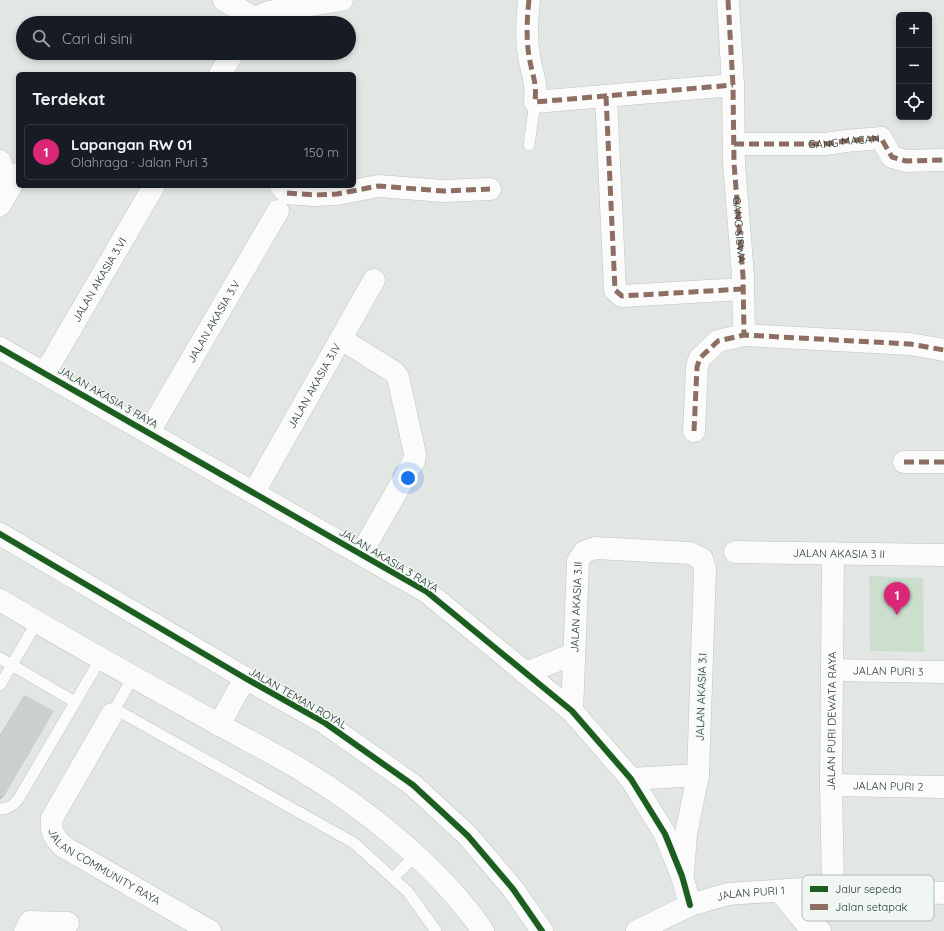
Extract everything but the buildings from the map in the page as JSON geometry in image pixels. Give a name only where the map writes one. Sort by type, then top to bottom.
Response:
[{"type":"street","points":[[224,0],[247,16]]},
{"type":"street","points":[[261,16],[269,12],[342,0]]},
{"type":"street","points":[[529,0],[528,45],[535,80],[534,102],[732,85]]},
{"type":"street","name":"GANG SISWA","points":[[728,0],[744,335]]},
{"type":"street","points":[[221,72],[229,60]]},
{"type":"street","points":[[606,96],[615,290],[622,296],[743,289]]},
{"type":"street","name":"GANG MACAN","points":[[734,144],[825,144],[880,138],[892,156],[906,161],[944,160]]},
{"type":"street","points":[[0,161],[9,189]]},
{"type":"street","points":[[283,188],[287,193],[314,195],[337,194],[378,186],[444,191],[490,189]]},
{"type":"street","name":"JALAN AKASIA 3.VI","points":[[45,373],[153,188]]},
{"type":"street","name":"JALAN AKASIA 3.V","points":[[149,432],[278,211]]},
{"type":"street","name":"JALAN AKASIA 3.IV","points":[[254,492],[374,280]]},
{"type":"street","points":[[694,431],[697,367],[700,358],[718,341],[744,335],[910,344],[944,350]]},
{"type":"street","points":[[341,339],[394,372],[398,377],[415,454],[414,462],[361,554]]},
{"type":"street","name":"JALAN AKASIA 3 RAYA","points":[[0,348],[427,592],[572,711],[631,779],[665,834],[682,876],[690,905]]},
{"type":"street","points":[[904,462],[944,462]]},
{"type":"street","name":"JALAN TEMAN ROYAL","points":[[0,534],[241,685],[325,723],[413,785],[468,836],[513,889],[542,931]]},
{"type":"street","name":"JALAN AKASIA 3.II","points":[[572,711],[578,561],[584,552],[595,548],[690,553],[702,559]]},
{"type":"street","name":"JALAN AKASIA 3 II","points":[[735,552],[944,555]]},
{"type":"street","name":"JALAN PURI DEWATA RAYA","points":[[833,553],[831,785],[833,875]]},
{"type":"street","name":"JALAN AKASIA 3.I","points":[[682,876],[686,834],[698,775],[705,569],[702,559]]},
{"type":"street","points":[[5,608],[37,622],[133,677],[221,721],[299,768],[379,823],[415,856],[467,909],[483,931]]},
{"type":"street","points":[[525,673],[574,654]]},
{"type":"street","name":"JALAN PURI 3","points":[[832,670],[944,672]]},
{"type":"street","points":[[221,721],[241,685]]},
{"type":"street","name":"JALAN COMMUNITY RAYA","points":[[113,712],[52,818],[52,833],[56,841],[64,847],[210,931]]},
{"type":"street","points":[[631,779],[698,775]]},
{"type":"street","name":"JALAN PURI 2","points":[[831,785],[944,787]]},
{"type":"street","points":[[665,834],[686,834]]},
{"type":"street","name":"JALAN PURI 1","points":[[637,931],[690,905],[728,894],[783,895],[802,892]]},
{"type":"street","name":"JALAN PURI 1","points":[[934,893],[944,893]]},
{"type":"street","points":[[783,895],[802,916]]},
{"type":"street","points":[[807,921],[815,930]]},
{"type":"street","points":[[25,931],[30,922],[68,923]]},
{"type":"lane","points":[[529,145],[534,102]]},
{"type":"lane","points":[[0,685],[37,622]]},
{"type":"lane","points":[[0,658],[75,702]]},
{"type":"lane","points":[[0,809],[9,808],[19,798],[101,658]]},
{"type":"lane","points":[[133,677],[113,712],[354,843],[408,892],[436,931]]},
{"type":"lane","points":[[393,878],[415,856]]},
{"type":"green space","points":[[869,576],[923,578],[924,652],[870,651]]},
{"type":"marked path","points":[[529,0],[527,42],[535,83],[535,102],[733,85]]},
{"type":"marked path","points":[[728,0],[733,85],[734,163],[743,276],[744,335]]},
{"type":"marked path","points":[[606,96],[615,290],[622,296],[743,289]]},
{"type":"marked path","points":[[734,144],[825,144],[881,138],[892,157],[906,161],[944,160]]},
{"type":"marked path","points":[[287,193],[314,195],[337,194],[378,186],[444,191],[490,189]]},
{"type":"marked path","points":[[694,431],[697,367],[700,358],[718,341],[744,335],[910,344],[944,350]]},
{"type":"marked path","points":[[904,462],[944,462]]},
{"type":"cycle path","points":[[0,348],[427,592],[572,711],[631,779],[665,834],[682,876],[690,905]]},
{"type":"cycle path","points":[[0,534],[245,678],[325,723],[413,785],[468,836],[513,889],[542,931]]},
{"type":"place","name":"Lapangan RW 01","points":[[897,615]]}]
